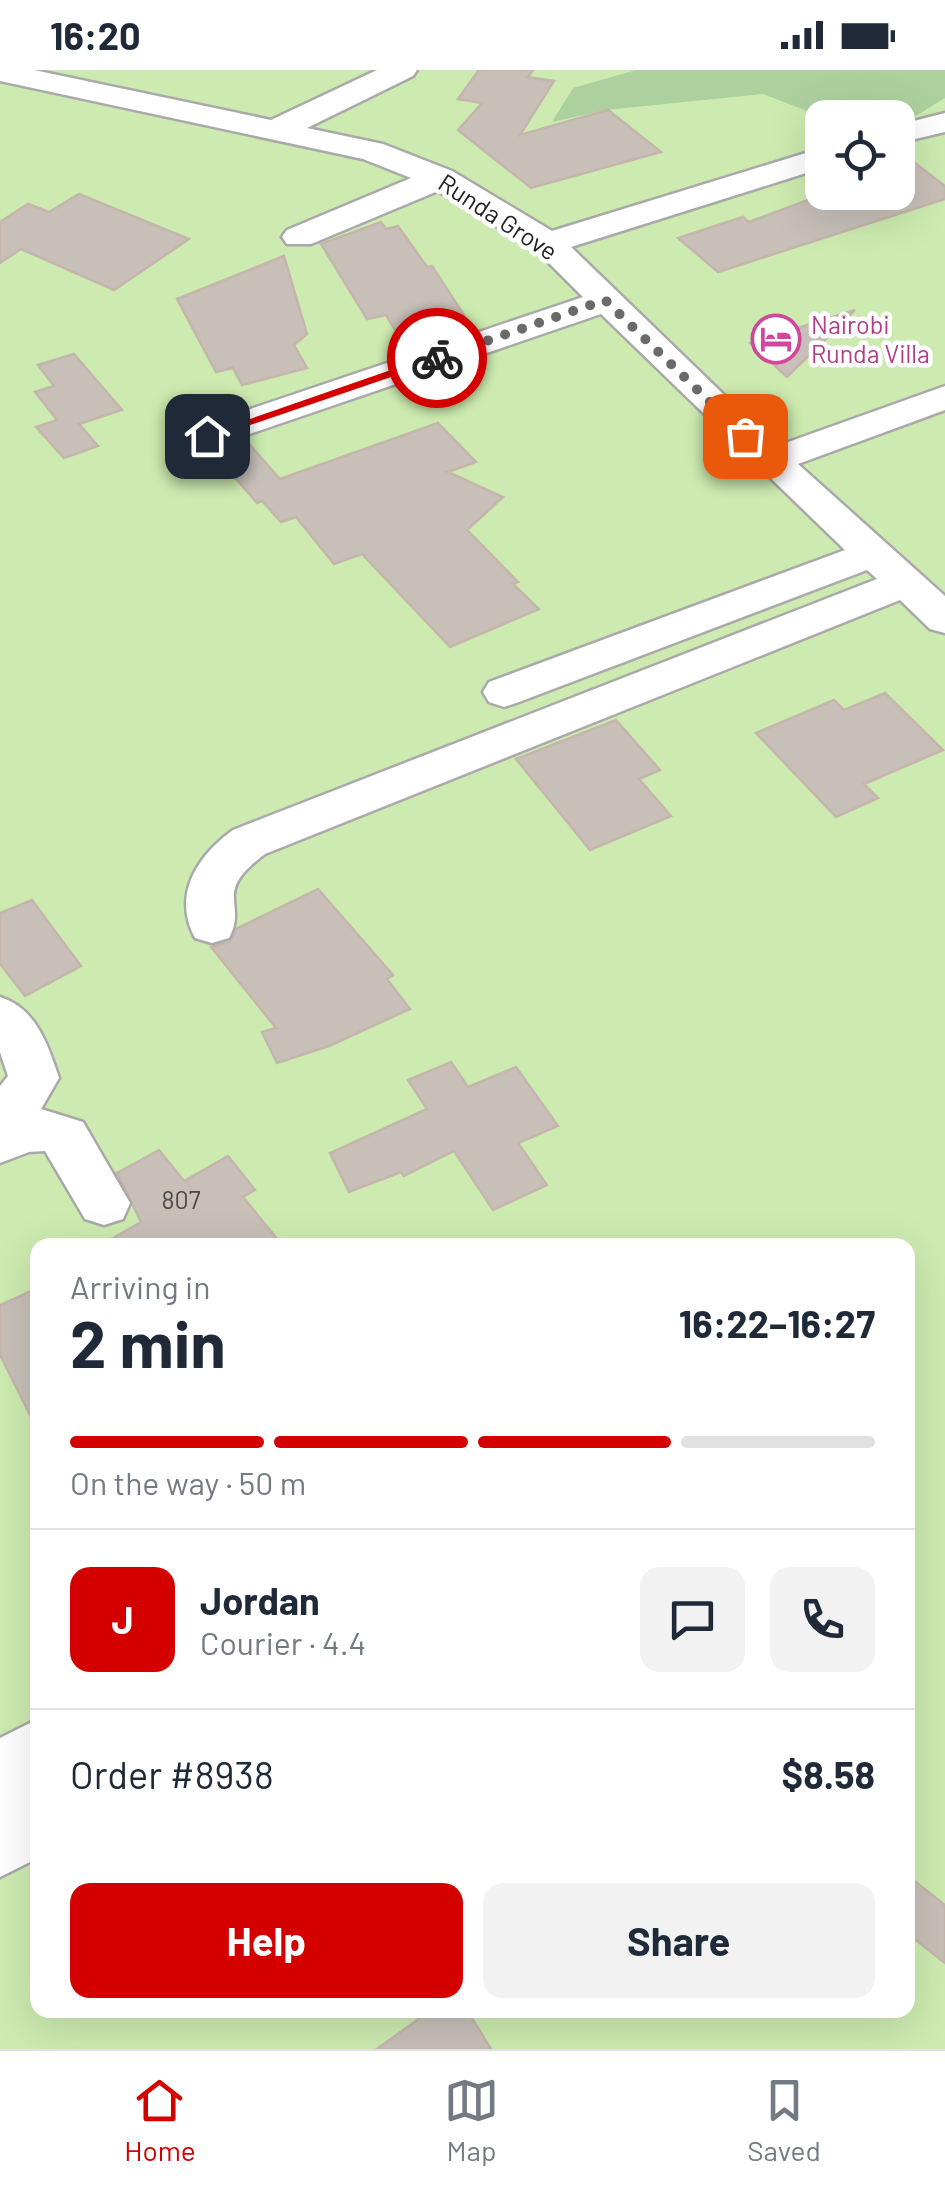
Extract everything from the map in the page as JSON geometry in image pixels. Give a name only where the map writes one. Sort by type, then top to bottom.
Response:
[{"type":"street","points":[[274,131],[402,70]]},
{"type":"street","name":"Runda Grove","points":[[0,72],[372,152],[440,178],[548,243],[771,461],[945,619]]},
{"type":"street","points":[[915,130],[945,122]]},
{"type":"street","points":[[548,243],[805,163]]},
{"type":"street","points":[[299,237],[440,178]]},
{"type":"street","points":[[207,436],[605,300]]},
{"type":"street","points":[[771,461],[945,396]]},
{"type":"street","points":[[504,692],[872,554]]},
{"type":"street","points":[[212,925],[206,909],[208,889],[232,853],[250,842],[905,583]]},
{"type":"street","points":[[0,1016],[24,1046],[34,1078],[21,1098],[0,1113]]},
{"type":"street","points":[[0,1142],[42,1128],[56,1131],[66,1137],[104,1203]]},
{"type":"street","points":[[0,1774],[30,1756]]},
{"type":"street","points":[[0,1844],[30,1824]]},
{"type":"green space","points":[[0,70],[945,70],[945,2049],[0,2049]]},
{"type":"green space","points":[[636,70],[945,70],[945,98],[915,117],[915,100],[805,100],[805,110],[763,94],[606,110],[552,122],[573,88]]},
{"type":"building","points":[[479,70],[533,70],[528,77],[554,81],[520,135],[608,110],[661,152],[531,188],[458,130],[482,103],[458,99]]},
{"type":"building","points":[[915,163],[945,186],[945,199],[915,209]]},
{"type":"building","points":[[79,194],[189,239],[114,290],[21,249],[0,263],[0,222],[28,204],[49,212]]},
{"type":"building","points":[[805,201],[805,210],[911,210],[718,272],[678,238],[743,217],[749,222]]},
{"type":"building","points":[[381,222],[386,229],[398,226],[427,267],[432,266],[471,326],[402,341],[386,315],[367,319],[321,244]]},
{"type":"building","points":[[284,256],[307,334],[294,345],[307,368],[242,385],[233,368],[216,372],[177,299]]},
{"type":"building","points":[[855,310],[787,377],[750,343]]},
{"type":"building","points":[[74,354],[122,410],[79,424],[98,446],[64,458],[36,427],[57,420],[35,392],[54,386],[38,365]]},
{"type":"building","points":[[438,423],[476,462],[448,472],[503,497],[467,530],[539,609],[450,647],[362,554],[334,564],[296,517],[281,522],[262,501],[257,503],[217,457],[250,445],[280,479]]},
{"type":"building","points":[[885,693],[943,750],[864,784],[878,798],[836,817],[756,733],[834,700],[844,710]]},
{"type":"building","points":[[616,720],[660,770],[639,779],[671,816],[590,850],[516,759]]},
{"type":"building","points":[[318,889],[393,975],[387,979],[410,1009],[329,1046],[277,1063],[262,1032],[276,1028],[211,947],[230,942],[236,929]]},
{"type":"building","points":[[32,900],[81,966],[25,996],[0,964],[0,913]]},
{"type":"building","points":[[451,1062],[468,1087],[516,1067],[558,1126],[518,1143],[547,1185],[493,1210],[454,1151],[404,1176],[401,1172],[349,1192],[330,1153],[427,1109],[408,1080]]},
{"type":"building","points":[[159,1150],[184,1181],[228,1156],[255,1190],[243,1197],[276,1238],[113,1238],[141,1222],[117,1173]]},
{"type":"building","points":[[30,1292],[30,1415],[0,1355],[0,1305]]},
{"type":"building","points":[[915,1881],[945,1905],[945,1963],[915,1939]]},
{"type":"building","points":[[420,2018],[472,2018],[491,2049],[377,2049]]},
{"type":"way so far","points":[[437,358],[605,300],[745,436]]},
{"type":"place","name":"Nairobi Runda Villa","points":[[776,339]]},
{"type":"route","points":[[207,436],[437,358]]}]
